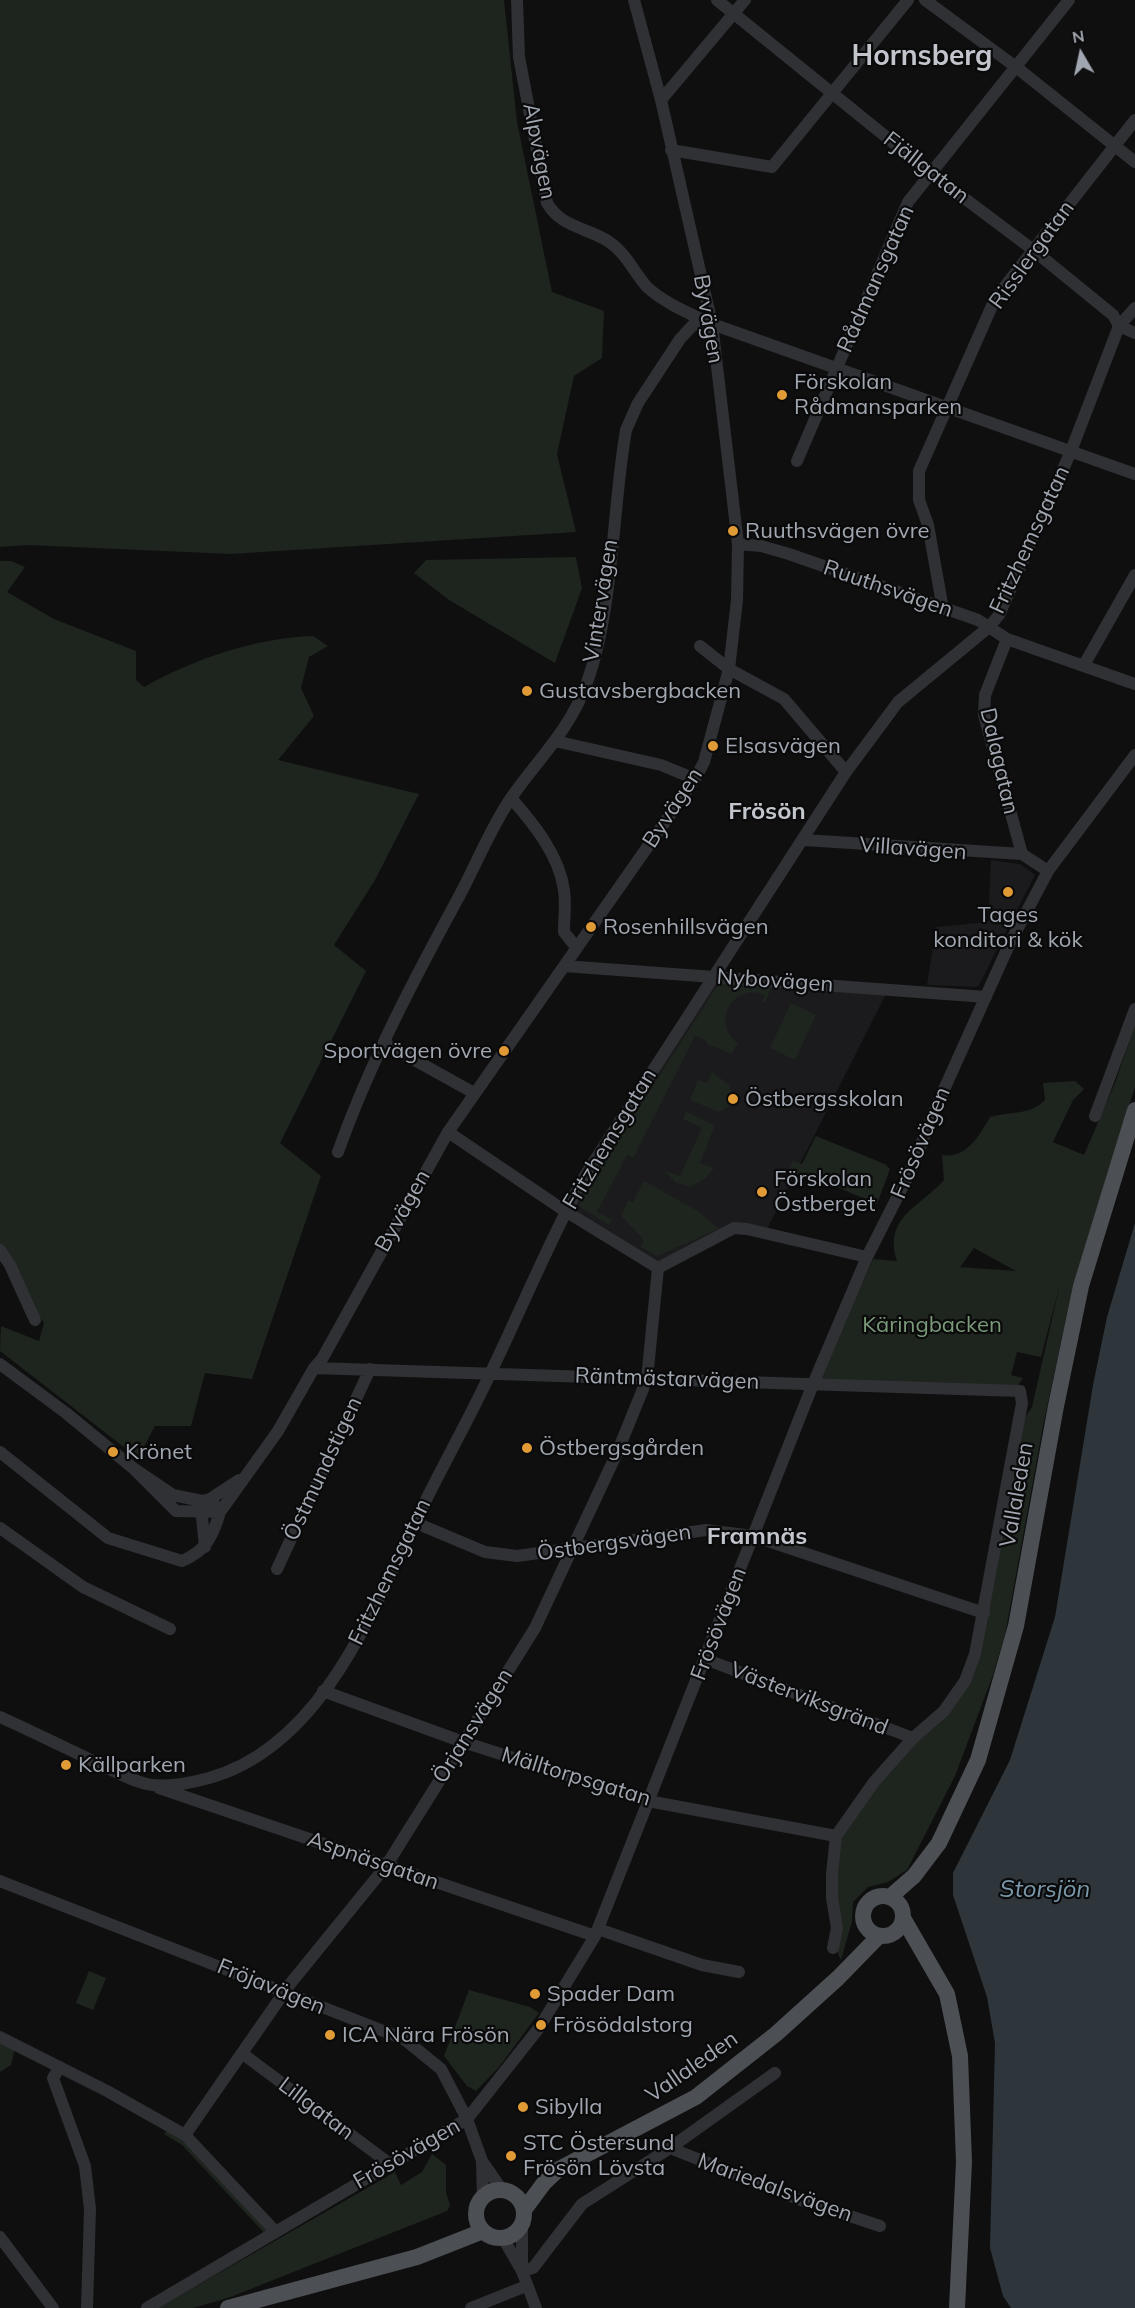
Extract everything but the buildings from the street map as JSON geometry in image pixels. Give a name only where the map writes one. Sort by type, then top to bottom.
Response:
[{"type":"main road","name":"Vallaleden","points":[[898,1907],[914,1876],[939,1843],[978,1760],[1016,1626],[1056,1406],[1081,1286],[1135,1110]]},
{"type":"main road","points":[[922,1951],[908,1941],[872,1933],[864,1923],[862,1914],[867,1903],[876,1896],[898,1907],[947,1994],[962,2073],[964,2162],[957,2308]]},
{"type":"main road","points":[[883,1936],[898,1929],[898,1907]]},
{"type":"main road","name":"Vallaleden","points":[[849,1964],[864,1923]]},
{"type":"main road","name":"Vallaleden","points":[[523,2218],[544,2183],[560,2169],[696,2097],[776,2034],[849,1964],[883,1936]]},
{"type":"main road","name":"Vallaleden","points":[[504,2191],[523,2190],[544,2183]]},
{"type":"main road","points":[[504,2191],[518,2198],[523,2218],[517,2232],[503,2238],[492,2237],[480,2225],[476,2209],[483,2197],[491,2192],[504,2191]]},
{"type":"main road","points":[[228,2308],[417,2258],[452,2244],[480,2225]]},
{"type":"street","name":"Alpvägen","points":[[517,0],[519,57],[547,202],[553,214],[558,219],[608,242],[627,260],[648,288],[685,312],[712,324]]},
{"type":"street","name":"Byvägen","points":[[205,1547],[214,1535],[220,1512],[279,1431],[314,1368],[322,1359],[448,1132],[704,762],[729,669],[737,600],[738,544],[712,324],[661,100],[634,0]]},
{"type":"street","name":"Fjällgatan","points":[[717,0],[932,174],[1032,249],[1113,315],[1119,326],[1135,333]]},
{"type":"street","points":[[661,100],[746,0]]},
{"type":"street","points":[[671,150],[772,167],[908,0]]},
{"type":"street","points":[[925,0],[1016,67],[1135,162]]},
{"type":"street","name":"Rådmansgatan","points":[[797,461],[908,202],[1070,0]]},
{"type":"street","name":"Risslergatan","points":[[943,609],[928,525],[919,500],[920,471],[995,299],[1135,120]]},
{"type":"street","name":"Fritzhemsgatan","points":[[0,1717],[120,1773],[152,1785],[188,1784],[226,1773],[259,1756],[286,1734],[322,1691],[361,1637],[491,1373],[565,1211],[586,1174],[846,772],[898,702],[989,627],[999,615],[1071,451],[1119,326],[1135,308]]},
{"type":"street","points":[[712,324],[1135,474]]},
{"type":"street","name":"Vintervägen","points":[[338,1152],[361,1088],[511,798],[572,716],[586,685],[600,634],[626,430],[638,403],[680,339],[693,325],[712,324]]},
{"type":"street","name":"Ruuthsvägen","points":[[738,544],[761,546],[789,554],[978,620],[1007,639],[1135,684]]},
{"type":"street","points":[[1084,665],[1135,575]]},
{"type":"street","name":"Dalagatan","points":[[1007,639],[985,695],[984,715],[1022,854]]},
{"type":"street","points":[[700,646],[729,669],[784,699],[846,772]]},
{"type":"street","points":[[555,741],[661,765],[694,779]]},
{"type":"street","name":"Frösövägen","points":[[147,2308],[467,2119],[508,2070],[548,2015],[597,1933],[813,1384],[867,1257],[911,1170],[933,1114],[1024,913],[1048,871],[1135,755]]},
{"type":"street","points":[[511,798],[534,824],[561,876],[564,891],[564,932],[576,947]]},
{"type":"street","name":"Villavägen","points":[[804,840],[1022,854]]},
{"type":"street","points":[[1022,854],[1048,871]]},
{"type":"street","name":"Nybovägen","points":[[564,966],[986,997]]},
{"type":"street","points":[[1095,1116],[1135,1009]]},
{"type":"street","points":[[384,1043],[474,1093]]},
{"type":"street","points":[[448,1132],[565,1211],[658,1268],[734,1228],[747,1228],[867,1257]]},
{"type":"street","points":[[0,1250],[10,1264],[35,1320]]},
{"type":"street","name":"Örjansvägen","points":[[185,2135],[285,1993],[386,1866],[535,1628],[617,1453],[647,1378],[658,1268]]},
{"type":"street","points":[[0,1364],[66,1413],[133,1468],[173,1495],[220,1512]]},
{"type":"street","name":"Räntmästarvägen","points":[[314,1368],[1020,1391],[1022,1403],[984,1613]]},
{"type":"street","name":"Östmundstigen","points":[[277,1569],[370,1369]]},
{"type":"street","points":[[0,1452],[108,1538],[182,1562],[199,1554],[205,1547],[204,1505]]},
{"type":"street","name":"Byvägen","points":[[204,1505],[245,1476]]},
{"type":"street","name":"Östbergsvägen","points":[[416,1523],[485,1552],[501,1555],[572,1550],[706,1530],[753,1536],[984,1613]]},
{"type":"street","points":[[0,1527],[83,1587],[170,1629]]},
{"type":"street","points":[[833,1948],[837,1928],[832,1898],[836,1836],[874,1782],[913,1738],[944,1711],[964,1682],[975,1654],[984,1613]]},
{"type":"street","name":"Västerviksgränd","points":[[705,1659],[913,1738]]},
{"type":"street","name":"Mälltorpsgatan","points":[[322,1691],[462,1742],[648,1801],[836,1836]]},
{"type":"street","name":"Aspnäsgatan","points":[[152,1785],[386,1866],[702,1965],[739,1972]]},
{"type":"street","name":"Fröjavägen","points":[[0,1881],[404,2040],[441,2069],[467,2119],[482,2162],[483,2197]]},
{"type":"street","points":[[0,2037],[185,2135],[275,2231]]},
{"type":"street","name":"Lillgatan","points":[[243,2054],[390,2164]]},
{"type":"street","points":[[60,2067],[53,2078],[85,2166],[90,2209],[87,2308]]},
{"type":"street","points":[[522,2271],[533,2268],[582,2204],[670,2148],[775,2073]]},
{"type":"street","name":"Mariedalsvägen","points":[[670,2148],[798,2199],[880,2226]]},
{"type":"street","name":"Fröjavägen","points":[[482,2162],[504,2191]]},
{"type":"street","points":[[522,2271],[523,2218]]},
{"type":"street","points":[[0,2237],[53,2308]]},
{"type":"street","points":[[503,2238],[522,2271],[536,2308]]},
{"type":"street","points":[[471,2308],[526,2286]]},
{"type":"shaded area","points":[[991,860],[1020,864],[1035,875],[978,987],[927,985],[936,927],[988,922]]},
{"type":"shaded area","name":"Östbergsskolan","points":[[713,977],[888,990],[765,1233],[747,1229],[664,1266],[565,1211]]},
{"type":"green space","points":[[0,0],[504,0],[517,122],[552,292],[604,311],[602,358],[574,376],[557,454],[576,532],[231,554],[28,545],[0,547]]},
{"type":"green space","points":[[576,557],[582,588],[555,663],[449,600],[414,573],[426,560]]},
{"type":"green space","points":[[0,561],[11,561],[25,567],[7,592],[54,619],[136,651],[136,680],[144,687],[204,659],[226,652],[269,641],[313,636],[328,646],[309,657],[301,688],[314,716],[278,760],[419,794],[375,880],[334,945],[366,971],[280,1143],[321,1176],[252,1379],[205,1373],[191,1426],[155,1426],[138,1458],[0,1351],[1,1326],[39,1341],[44,1323],[0,1258]]},
{"type":"green space","points":[[719,983],[772,986],[765,1003],[762,1002],[765,995],[743,994],[729,1007],[726,1025],[730,1035],[738,1043],[732,1054],[707,1044],[707,1041],[695,1036],[633,1158],[627,1155],[597,1212],[612,1220],[609,1225],[580,1207],[580,1199]]},
{"type":"green space","points":[[791,1003],[816,1015],[795,1060],[770,1048]]},
{"type":"green space","name":"Käringbacken","points":[[1135,1025],[1135,1087],[1073,1286],[1043,1426],[1005,1635],[993,1675],[955,1776],[907,1870],[888,1882],[868,1887],[853,1902],[852,1922],[841,1960],[838,1954],[835,1899],[841,1838],[879,1783],[970,1679],[1025,1417],[1032,1407],[1060,1284],[1041,1357],[1017,1352],[1011,1375],[1023,1378],[1016,1388],[819,1381],[873,1259],[897,1261],[894,1246],[899,1223],[944,1180],[942,1155],[951,1155],[965,1149],[977,1138],[990,1117],[1027,1110],[1040,1105],[1045,1100],[1043,1083],[1075,1081],[1084,1089],[1073,1100],[1053,1142],[1084,1155],[1115,1083]],"holes":[[[974,1248],[1016,1271],[960,1267]]]},
{"type":"green space","points":[[712,1072],[729,1085],[734,1097],[731,1105],[719,1112],[690,1100],[698,1080],[707,1083]]},
{"type":"green space","points":[[686,1112],[715,1125],[700,1163],[714,1168],[706,1178],[690,1187],[675,1182],[665,1171],[680,1176],[702,1128],[683,1119]]},
{"type":"green space","points":[[816,1136],[885,1164],[890,1169],[877,1204],[825,1182],[823,1185],[788,1171],[793,1161],[802,1164]]},
{"type":"green space","points":[[644,1181],[698,1211],[719,1229],[657,1256],[641,1247],[644,1240],[621,1216],[628,1201],[633,1202]]},
{"type":"green space","points":[[89,1971],[106,1978],[93,2010],[76,2003]]},
{"type":"green space","points":[[469,1990],[530,2007],[539,2013],[499,2067],[476,2091],[467,2086],[444,2056]]},
{"type":"green space","points":[[0,2040],[15,2048],[11,2065],[0,2072]]},
{"type":"green space","points":[[169,2127],[275,2231],[267,2236],[182,2145],[164,2134]]},
{"type":"green space","points":[[432,2154],[446,2165],[446,2193],[450,2205],[447,2211],[228,2298],[193,2308],[158,2308],[395,2172],[401,2185],[422,2172]]},
{"type":"water","name":"Storsjön","points":[[1135,1223],[1135,2308],[1011,2308],[1003,2296],[990,2248],[995,2043],[987,1997],[953,1895],[953,1873],[1010,1760],[1055,1617],[1093,1385],[1107,1317]]},
{"type":"place","name":"Förskolan Rådmansparken","points":[[782,395]]},
{"type":"place","name":"Ruuthsvägen övre","points":[[733,531]]},
{"type":"place","name":"Gustavsbergbacken","points":[[527,691]]},
{"type":"place","name":"Elsasvägen","points":[[713,746]]},
{"type":"place","name":"Tages konditori & kök","points":[[1008,892]]},
{"type":"place","name":"Rosenhillsvägen","points":[[591,927]]},
{"type":"place","name":"Sportvägen övre","points":[[504,1051]]},
{"type":"place","name":"Östbergsskolan","points":[[733,1099]]},
{"type":"place","name":"Förskolan Östberget","points":[[762,1192]]},
{"type":"place","name":"Östbergsgården","points":[[527,1448]]},
{"type":"place","name":"Krönet","points":[[113,1452]]},
{"type":"place","name":"Källparken","points":[[66,1765]]},
{"type":"place","name":"Spader Dam","points":[[535,1994]]},
{"type":"place","name":"Frösödalstorg","points":[[541,2025]]},
{"type":"place","name":"ICA Nära Frösön","points":[[330,2035]]},
{"type":"place","name":"Sibylla","points":[[523,2107]]},
{"type":"place","name":"STC Östersund Frösön Lövsta","points":[[511,2156]]},
{"type":"district","name":"Hornsberg","points":[[922,57]]},
{"type":"district","name":"Frösön","points":[[767,812]]},
{"type":"district","name":"Framnäs","points":[[757,1537]]}]
